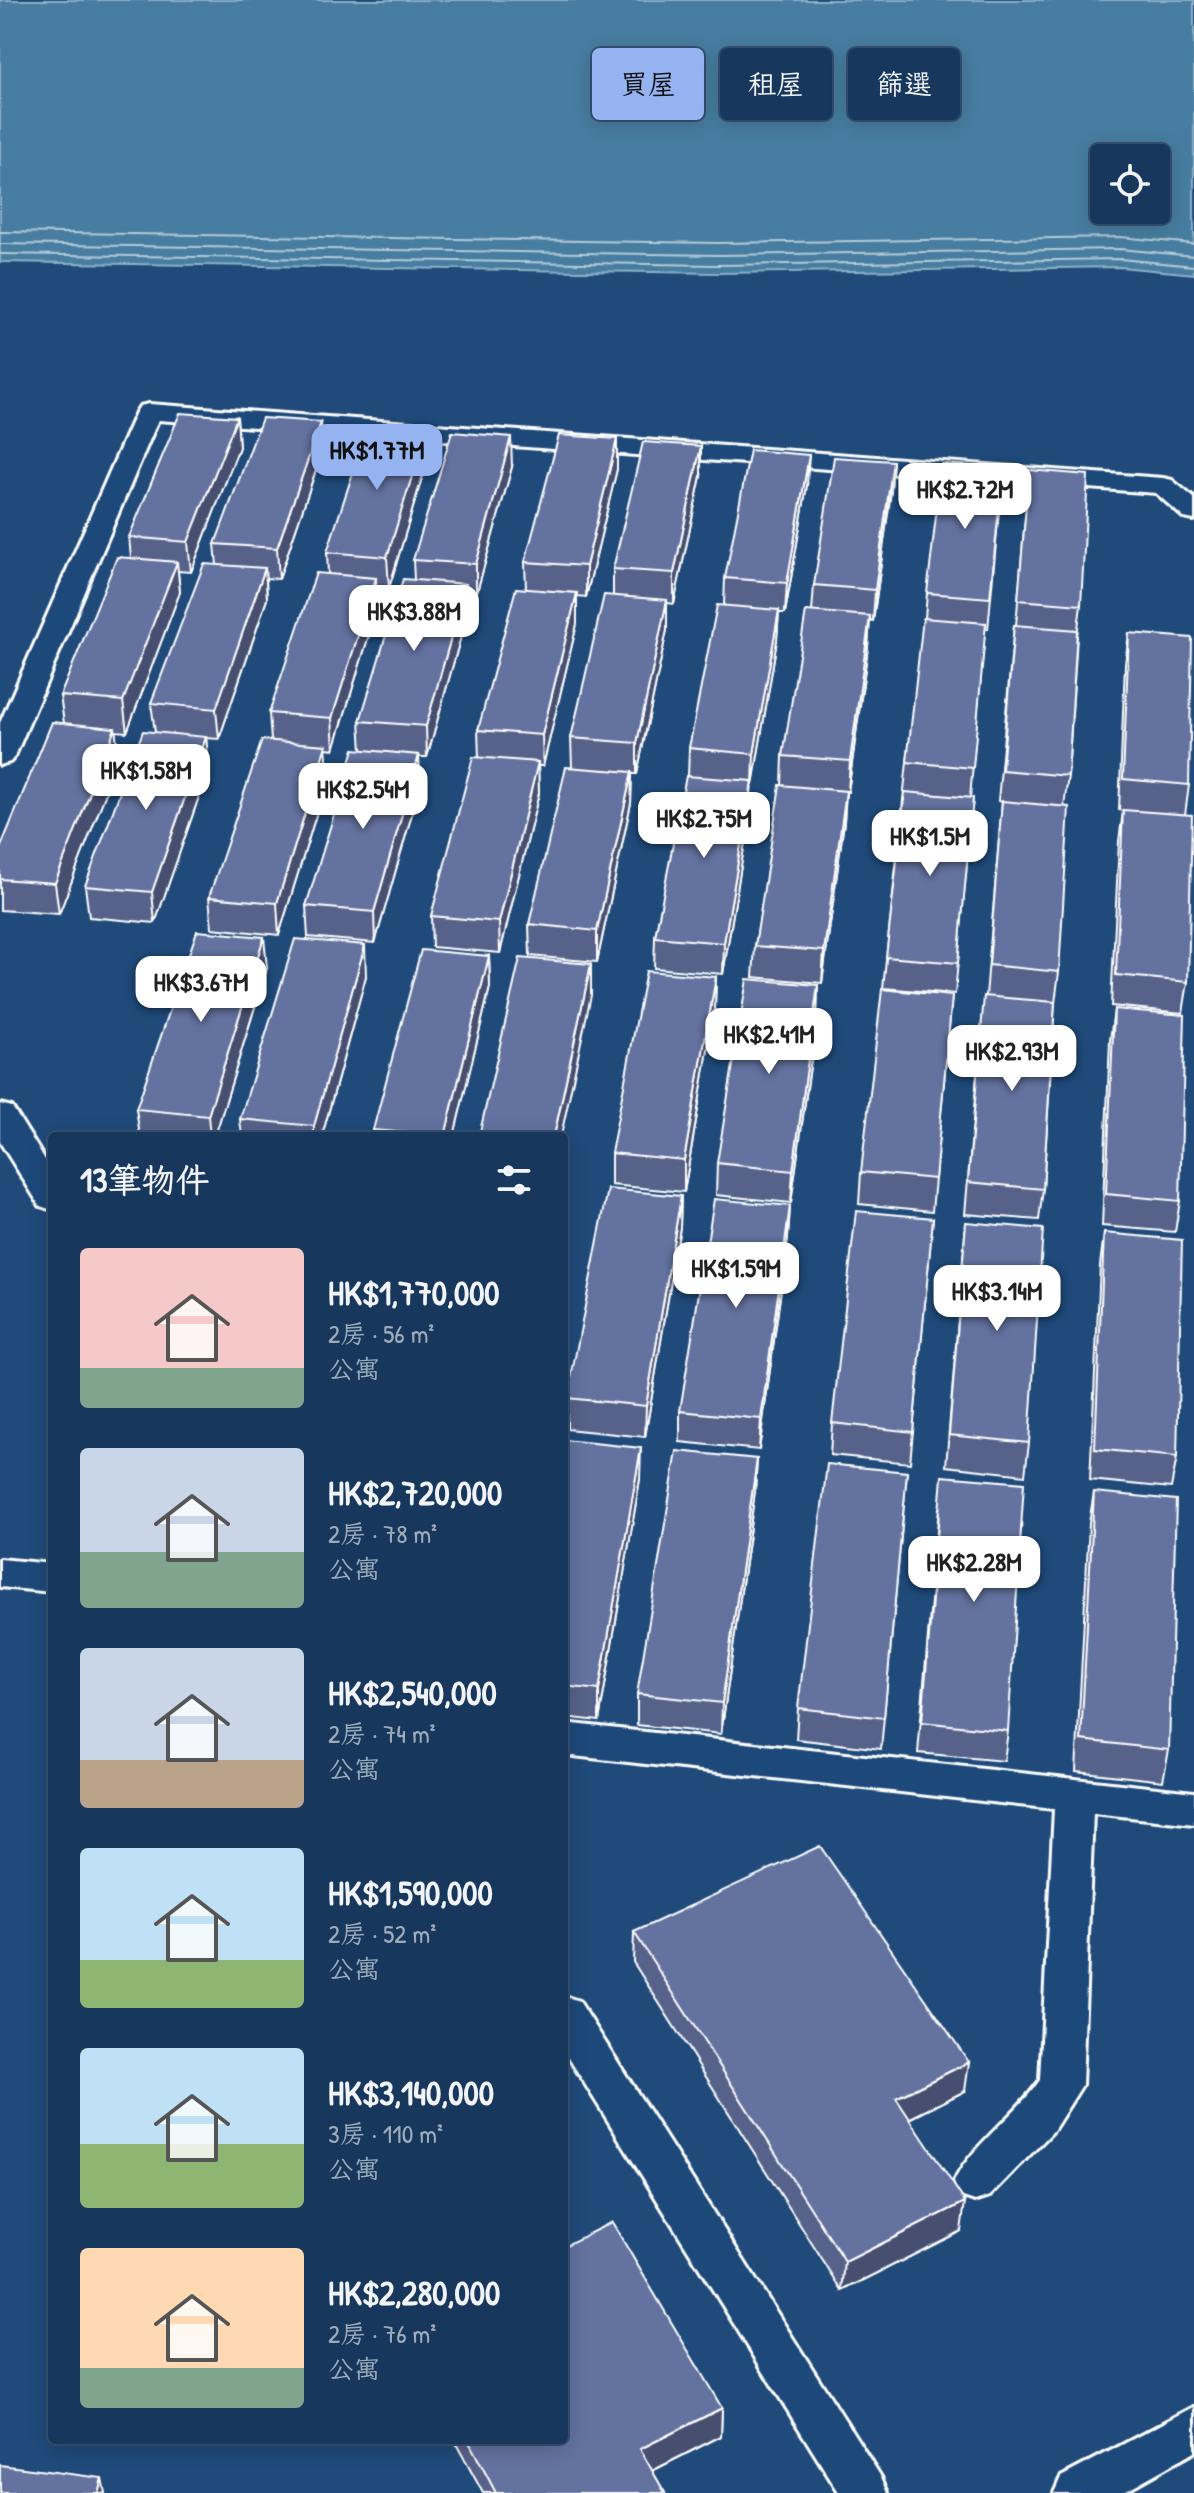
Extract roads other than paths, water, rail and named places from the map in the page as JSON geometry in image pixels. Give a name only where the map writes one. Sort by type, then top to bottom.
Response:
[{"type":"lane","points":[[0,756],[149,412],[1163,486],[1194,512]]},
{"type":"lane","points":[[0,1115],[48,1192]]},
{"type":"lane","points":[[0,1573],[48,1578]]},
{"type":"lane","points":[[568,1739],[1194,1808]]},
{"type":"lane","points":[[975,2182],[1038,2118],[1061,2085],[1074,1795]]},
{"type":"lane","points":[[568,2020],[865,2493]]},
{"type":"lane","points":[[1077,2493],[1194,2428]]},
{"type":"water","points":[[0,0],[1194,0],[1194,274],[1120,267],[718,273],[0,262]]}]
